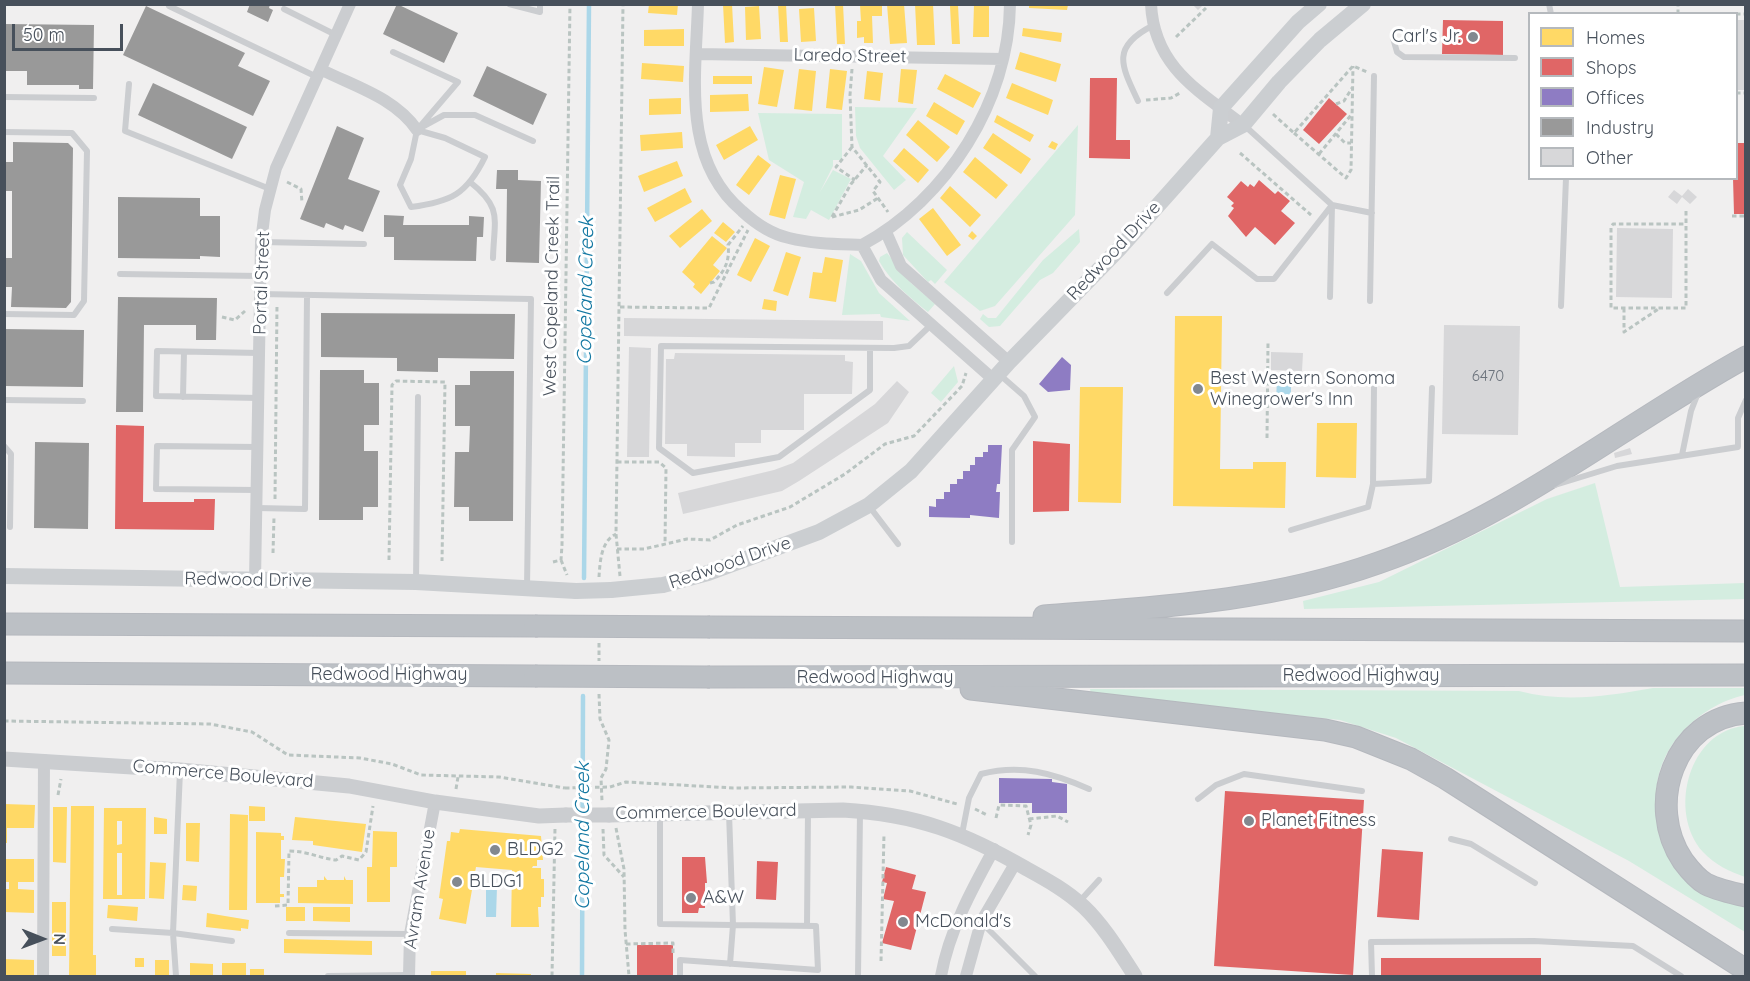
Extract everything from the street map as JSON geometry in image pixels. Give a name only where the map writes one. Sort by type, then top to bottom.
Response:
[{"type":"highway","points":[[894,628],[1208,603],[1262,595],[1379,563],[1499,508],[1709,377],[1746,357]]},
{"type":"highway","points":[[1598,631],[1746,616]]},
{"type":"highway","points":[[4,624],[1746,631]]},
{"type":"highway","name":"Redwood Highway","points":[[4,673],[872,678],[1746,675]]},
{"type":"highway","points":[[872,678],[1283,724],[1356,737],[1411,759],[1445,778],[1746,970]]},
{"type":"highway","points":[[1746,713],[1716,721],[1697,734],[1681,752],[1670,772],[1665,801],[1666,826],[1676,849],[1688,868],[1705,883],[1746,896]]},
{"type":"main road","points":[[1218,138],[1221,108],[1298,22],[1319,4]]},
{"type":"main road","name":"Redwood Drive","points":[[4,576],[416,582],[527,590],[572,585],[610,589],[663,585],[708,573],[819,532],[869,505],[911,471],[1000,372],[1119,249],[1218,138],[1244,125],[1279,82],[1320,40],[1363,4]]},
{"type":"street","name":"Portal Street","points":[[255,580],[261,242],[270,189],[284,149],[350,4]]},
{"type":"street","points":[[698,4],[698,132],[706,161],[717,184],[751,219],[794,240],[862,245],[886,232],[931,191],[964,148],[982,117],[1003,59],[1010,31],[1010,4]]},
{"type":"street","points":[[1152,4],[1152,26],[1167,61],[1187,81],[1244,125]]},
{"type":"street","name":"Laredo Street","points":[[697,54],[1003,59]]},
{"type":"street","points":[[320,74],[390,102],[406,114],[417,130]]},
{"type":"street","points":[[886,232],[901,266],[1000,372]]},
{"type":"street","points":[[862,245],[881,280],[932,325],[1000,372]]},
{"type":"street","name":"Commerce Boulevard","points":[[4,759],[180,770],[349,786],[435,802],[539,816],[808,810],[860,811],[911,818],[962,834],[994,849],[1064,890],[1095,920],[1136,976]]},
{"type":"street","points":[[43,976],[44,760]]},
{"type":"street","name":"Avram Avenue","points":[[409,976],[410,934],[435,802]]},
{"type":"street","points":[[941,976],[944,960],[968,897],[994,849]]},
{"type":"street","points":[[966,976],[981,922],[1016,862]]},
{"type":"lane","points":[[509,4],[540,12],[540,4]]},
{"type":"lane","points":[[169,6],[320,74]]},
{"type":"lane","points":[[284,9],[336,35]]},
{"type":"lane","points":[[1138,101],[1123,68],[1124,48],[1134,35],[1152,26]]},
{"type":"lane","points":[[1393,38],[1397,52],[1404,57],[1515,58]]},
{"type":"lane","points":[[393,52],[458,82],[417,130],[411,159],[400,185],[411,207],[438,204],[461,193],[485,157],[445,138],[417,130]]},
{"type":"lane","points":[[1370,301],[1374,75]]},
{"type":"lane","points":[[129,84],[125,131],[270,189]]},
{"type":"lane","points":[[4,97],[94,98]]},
{"type":"lane","points":[[417,130],[444,115],[475,115],[533,141]]},
{"type":"lane","points":[[1244,125],[1332,205],[1372,213]]},
{"type":"lane","points":[[4,132],[72,133],[87,151],[84,301],[74,315],[4,314]]},
{"type":"lane","points":[[1561,306],[1566,180]]},
{"type":"lane","points":[[470,182],[485,194],[494,206],[494,258]]},
{"type":"lane","points":[[1167,293],[1212,244],[1257,279],[1274,279],[1332,205]]},
{"type":"lane","points":[[1330,297],[1332,205]]},
{"type":"lane","points":[[261,242],[364,244]]},
{"type":"lane","points":[[120,274],[261,276]]},
{"type":"lane","points":[[260,294],[531,299],[527,590]]},
{"type":"lane","points":[[257,508],[305,508],[307,296]]},
{"type":"lane","points":[[870,348],[870,390],[779,456],[693,473],[659,448],[661,346],[870,348],[909,346],[932,325]]},
{"type":"lane","points":[[259,398],[156,396],[157,351],[260,353]]},
{"type":"lane","points":[[183,396],[184,352]]},
{"type":"lane","points":[[1000,372],[1024,396],[1035,417],[1012,450],[1012,542]]},
{"type":"lane","points":[[1682,455],[1697,395],[1709,377]]},
{"type":"lane","points":[[1291,530],[1368,507],[1373,484],[1374,387]]},
{"type":"lane","points":[[1373,484],[1430,481],[1432,388]]},
{"type":"lane","points":[[416,582],[418,397]]},
{"type":"lane","points":[[4,400],[83,401]]},
{"type":"lane","points":[[1499,508],[1554,486],[1617,466],[1738,447],[1738,418],[1746,400]]},
{"type":"lane","points":[[4,446],[11,454],[10,527]]},
{"type":"lane","points":[[258,490],[156,489],[157,446],[259,447]]},
{"type":"lane","points":[[869,505],[898,544]]},
{"type":"lane","points":[[176,976],[173,933],[180,770]]},
{"type":"lane","points":[[962,834],[967,807],[981,774],[993,771],[1043,771],[1089,789]]},
{"type":"lane","points":[[1198,799],[1216,784],[1244,774],[1362,791]]},
{"type":"lane","points":[[807,926],[808,810]]},
{"type":"lane","points":[[858,976],[860,811]]},
{"type":"lane","points":[[729,812],[733,925],[730,964]]},
{"type":"lane","points":[[660,814],[660,924],[816,926],[818,973],[680,960],[680,976]]},
{"type":"lane","points":[[1451,839],[1471,844],[1535,884]]},
{"type":"lane","points":[[1078,902],[1099,880]]},
{"type":"lane","points":[[981,922],[1035,976]]},
{"type":"lane","points":[[112,929],[173,933],[232,941]]},
{"type":"lane","points":[[289,933],[410,934]]},
{"type":"lane","points":[[1372,976],[1371,942],[1534,941],[1633,946],[1681,976]]},
{"type":"lane","points":[[328,976],[409,976]]},
{"type":"path","name":"West Copeland Creek Trail","points":[[561,560],[570,4]]},
{"type":"path","points":[[610,589],[617,549],[623,4]]},
{"type":"path","points":[[1176,38],[1206,8]]},
{"type":"path","points":[[854,55],[850,95],[852,147],[880,182],[873,191],[889,214]]},
{"type":"path","points":[[1353,66],[1374,75]]},
{"type":"path","points":[[1273,114],[1346,178],[1351,170],[1353,66]]},
{"type":"path","points":[[1294,133],[1353,66]]},
{"type":"path","points":[[1336,104],[1344,101],[1353,86]]},
{"type":"path","points":[[1138,101],[1171,98],[1181,91]]},
{"type":"path","points":[[1318,154],[1352,114]]},
{"type":"path","points":[[1336,134],[1345,143],[1352,143]]},
{"type":"path","points":[[852,147],[836,167],[855,180]]},
{"type":"path","points":[[1240,153],[1319,222]]},
{"type":"path","points":[[867,165],[832,217],[859,210],[878,198]]},
{"type":"path","points":[[287,182],[301,189],[302,203]]},
{"type":"path","points":[[1686,211],[1686,224],[1686,308],[1611,308],[1611,226],[1614,224],[1686,224]]},
{"type":"path","points":[[1732,216],[1746,216]]},
{"type":"path","points":[[619,307],[710,308],[751,219]]},
{"type":"path","points":[[710,283],[721,275],[729,256],[728,245],[751,219]]},
{"type":"path","points":[[273,553],[278,295]]},
{"type":"path","points":[[1624,308],[1624,332],[1660,308]]},
{"type":"path","points":[[222,317],[235,320],[245,311]]},
{"type":"path","points":[[1267,438],[1268,342]]},
{"type":"path","points":[[617,549],[644,549],[687,539],[710,540],[736,525],[790,507],[845,474],[885,444],[902,437],[914,436],[962,386],[966,373]]},
{"type":"path","points":[[617,462],[659,462],[666,468],[665,544]]},
{"type":"path","points":[[610,589],[601,556],[606,542],[616,534]]},
{"type":"path","points":[[553,562],[561,560],[572,585]]},
{"type":"path","points":[[599,642],[599,664]]},
{"type":"path","points":[[599,687],[600,718],[609,740],[606,769],[602,778],[608,815],[604,855],[624,876]]},
{"type":"path","points":[[4,722],[210,724],[252,732],[288,754],[360,758],[392,764],[421,775],[499,777],[566,788],[610,787],[626,782],[734,788],[851,787],[910,791],[987,815]]},
{"type":"path","points":[[420,783],[421,775]]},
{"type":"path","points":[[456,789],[458,777]]},
{"type":"path","points":[[275,906],[288,905],[290,851],[308,851],[322,858],[336,860],[342,856],[359,860],[366,852],[373,806]]},
{"type":"path","points":[[996,818],[999,806],[1026,806],[1029,819],[1028,835]]},
{"type":"path","points":[[552,976],[560,815]]},
{"type":"path","points":[[608,815],[616,829],[624,876],[629,976]]},
{"type":"path","points":[[1029,819],[1057,816],[1068,822]]},
{"type":"path","points":[[881,961],[884,834]]},
{"type":"path","points":[[627,944],[674,943],[673,965]]},
{"type":"green space","points":[[855,107],[917,108],[883,156],[906,180],[894,190],[860,148],[856,136]]},
{"type":"green space","points":[[758,113],[842,114],[842,160],[833,160],[833,166],[820,192],[833,170],[851,179],[829,220],[811,210],[806,219],[793,217],[804,182],[769,160]]},
{"type":"green space","points":[[1078,125],[1075,215],[995,306],[980,311],[944,282]]},
{"type":"green space","points":[[1079,229],[1080,242],[1053,273],[1040,280],[1000,326],[989,327],[980,319],[983,314],[988,318],[996,318],[1043,260]]},
{"type":"green space","points":[[907,232],[947,270],[935,284],[931,280],[928,282],[903,255],[902,238]]},
{"type":"green space","points":[[887,253],[911,283],[935,304],[928,312],[901,289],[884,269],[879,261],[880,257]]},
{"type":"green space","points":[[850,254],[861,261],[879,293],[910,321],[881,317],[880,314],[842,315]]},
{"type":"green space","points":[[954,366],[958,382],[941,402],[931,393]]},
{"type":"green space","points":[[1595,483],[1620,587],[1745,583],[1745,599],[1304,609],[1303,601],[1379,582],[1547,499]]},
{"type":"green space","points":[[1653,688],[1745,688],[1745,695],[1711,708],[1682,732],[1663,763],[1658,781],[1657,800],[1660,819],[1670,850],[1745,904],[1745,932],[1629,861],[1396,738],[1340,720],[1091,694],[1090,689],[1519,691],[1553,697],[1586,697]]},
{"type":"green space","points":[[1745,726],[1745,877],[1722,867],[1703,852],[1692,835],[1686,816],[1686,796],[1690,776],[1698,757],[1710,742],[1726,731]]},
{"type":"water","points":[[1277,377],[1291,378],[1291,404],[1276,403]]},
{"type":"water","points":[[486,887],[497,887],[496,917],[486,917]]},
{"type":"building: Homes","points":[[649,4],[678,4],[677,15],[648,13]]},
{"type":"building: Homes","points":[[723,4],[732,4],[734,42],[725,43]]},
{"type":"building: Homes","points":[[778,4],[786,4],[788,42],[780,42]]},
{"type":"building: Homes","points":[[835,4],[843,4],[845,44],[837,44]]},
{"type":"building: Homes","points":[[887,4],[904,4],[907,43],[890,44]]},
{"type":"building: Homes","points":[[915,4],[933,4],[935,45],[917,45]]},
{"type":"building: Homes","points":[[974,4],[989,4],[989,37],[973,37]]},
{"type":"building: Homes","points":[[860,5],[882,5],[882,16],[872,16],[873,43],[864,43],[864,37],[857,38],[857,21],[861,21]]},
{"type":"building: Homes","points":[[958,5],[960,44],[952,44],[950,6]]},
{"type":"building: Homes","points":[[1029,5],[1068,5],[1067,10],[1029,8]]},
{"type":"building: Homes","points":[[759,6],[761,39],[746,40],[745,7]]},
{"type":"building: Homes","points":[[814,8],[816,41],[801,42],[799,9]]},
{"type":"building: Homes","points":[[1023,28],[1062,33],[1061,42],[1022,36]]},
{"type":"building: Homes","points":[[684,29],[684,46],[644,46],[644,30]]},
{"type":"building: Homes","points":[[1020,52],[1061,64],[1056,82],[1015,69]]},
{"type":"building: Homes","points":[[642,63],[684,66],[683,82],[641,79]]},
{"type":"building: Homes","points":[[764,67],[784,70],[777,107],[758,104]]},
{"type":"building: Homes","points":[[799,69],[816,71],[812,111],[794,109]]},
{"type":"building: Homes","points":[[830,69],[847,71],[842,110],[826,108]]},
{"type":"building: Homes","points":[[901,69],[917,70],[913,104],[898,102]]},
{"type":"building: Homes","points":[[867,71],[883,73],[880,101],[864,99]]},
{"type":"building: Homes","points":[[945,74],[981,93],[973,108],[937,89]]},
{"type":"building: Homes","points":[[713,76],[752,76],[752,84],[713,84]]},
{"type":"building: Homes","points":[[1012,83],[1053,100],[1048,115],[1006,98]]},
{"type":"building: Homes","points":[[748,94],[749,111],[710,112],[710,95]]},
{"type":"building: Homes","points":[[681,98],[681,114],[649,115],[649,99]]},
{"type":"building: Homes","points":[[934,102],[965,121],[957,135],[926,116]]},
{"type":"building: Homes","points":[[997,115],[1034,135],[1030,142],[994,122]]},
{"type":"building: Homes","points":[[918,120],[950,147],[937,162],[906,135]]},
{"type":"building: Homes","points":[[750,126],[758,140],[724,160],[716,145]]},
{"type":"building: Homes","points":[[682,132],[683,148],[641,151],[640,135]]},
{"type":"building: Homes","points":[[993,133],[1031,159],[1021,174],[983,148]]},
{"type":"building: Homes","points":[[1052,141],[1058,144],[1055,150],[1048,147]]},
{"type":"building: Homes","points":[[904,148],[929,170],[918,183],[893,161]]},
{"type":"building: Homes","points":[[758,155],[771,165],[749,195],[736,185]]},
{"type":"building: Homes","points":[[975,157],[1008,185],[996,199],[963,172]]},
{"type":"building: Homes","points":[[677,161],[683,176],[644,192],[638,176]]},
{"type":"building: Homes","points":[[780,175],[796,179],[785,219],[769,215]]},
{"type":"building: Homes","points":[[950,186],[981,215],[970,227],[940,198]]},
{"type":"building: Homes","points":[[685,188],[692,202],[655,222],[647,208]]},
{"type":"building: Homes","points":[[933,208],[961,245],[947,256],[919,219]]},
{"type":"building: Homes","points":[[702,209],[712,221],[680,248],[669,236]]},
{"type":"building: Homes","points":[[723,222],[735,232],[726,242],[714,233]]},
{"type":"building: Homes","points":[[972,231],[977,236],[973,240],[968,236]]},
{"type":"building: Homes","points":[[712,236],[727,248],[713,265],[720,271],[701,294],[693,287],[695,284],[682,272]]},
{"type":"building: Homes","points":[[755,238],[770,246],[751,282],[737,275]]},
{"type":"building: Homes","points":[[786,252],[801,257],[788,296],[773,291]]},
{"type":"building: Homes","points":[[825,257],[843,260],[836,302],[809,298],[813,272],[822,273]]},
{"type":"building: Homes","points":[[764,299],[777,301],[776,311],[762,309]]},
{"type":"building: Homes","name":"Best Western Sonoma Winegrower's Inn","points":[[1175,316],[1222,316],[1220,469],[1253,469],[1253,462],[1286,462],[1285,508],[1173,506]]},
{"type":"building: Homes","points":[[1080,387],[1123,387],[1121,503],[1078,502]]},
{"type":"building: Homes","name":"Best Western Sonoma Winegrower's Inn","points":[[1317,423],[1357,423],[1356,478],[1316,477]]},
{"type":"building: Homes","points":[[4,804],[35,805],[34,828],[7,828],[7,843],[4,843]]},
{"type":"building: Homes","points":[[71,806],[94,806],[93,955],[96,955],[96,976],[69,976]]},
{"type":"building: Homes","points":[[249,806],[265,807],[265,821],[249,821]]},
{"type":"building: Homes","points":[[53,807],[67,807],[66,863],[53,862]]},
{"type":"building: Homes","points":[[104,808],[146,808],[145,899],[103,899]],"holes":[[[117,821],[122,821],[122,844],[117,845]],[[117,853],[122,853],[122,895],[117,895]]]},
{"type":"building: Homes","points":[[230,814],[248,815],[247,910],[229,910]]},
{"type":"building: Homes","points":[[154,817],[167,819],[167,834],[154,834]]},
{"type":"building: Homes","points":[[295,817],[366,824],[362,852],[313,845],[313,841],[292,840]]},
{"type":"building: Homes","points":[[186,823],[200,823],[199,862],[186,861]]},
{"type":"building: Homes","points":[[460,829],[541,836],[543,860],[537,860],[537,866],[532,868],[541,868],[541,879],[544,879],[544,897],[541,897],[541,907],[538,907],[539,927],[511,927],[512,870],[476,867],[466,924],[439,919],[443,899],[439,898],[447,841],[450,841],[451,832],[459,833]]},
{"type":"building: Homes","points":[[373,831],[397,832],[397,867],[390,867],[390,902],[367,902],[367,867],[372,867]]},
{"type":"building: Homes","points":[[256,832],[281,833],[281,836],[284,836],[284,840],[281,840],[281,859],[285,859],[284,877],[280,877],[280,894],[284,894],[284,897],[280,897],[280,903],[256,903]]},
{"type":"building: Homes","points":[[4,859],[34,859],[34,882],[18,882],[18,889],[34,890],[34,913],[4,912],[4,889],[9,889],[9,882],[4,882]]},
{"type":"building: Homes","points":[[150,862],[166,863],[164,899],[149,898]]},
{"type":"building: Homes","points":[[324,876],[327,880],[344,880],[344,876],[346,880],[353,880],[353,904],[298,903],[298,887],[317,887],[317,880],[324,880]]},
{"type":"building: Homes","points":[[183,885],[197,886],[196,901],[182,900]]},
{"type":"building: Homes","points":[[52,902],[66,902],[66,956],[52,956]]},
{"type":"building: Homes","points":[[108,905],[138,907],[137,921],[107,918]]},
{"type":"building: Homes","points":[[286,907],[305,907],[305,921],[286,921]]},
{"type":"building: Homes","points":[[313,907],[350,907],[350,922],[313,921]]},
{"type":"building: Homes","points":[[207,913],[249,920],[248,929],[241,928],[241,931],[206,927]]},
{"type":"building: Homes","points":[[284,939],[372,941],[372,955],[284,953]]},
{"type":"building: Homes","points":[[135,958],[144,958],[144,967],[135,967]]},
{"type":"building: Homes","points":[[4,959],[34,960],[34,976],[4,976]]},
{"type":"building: Homes","points":[[155,960],[169,960],[169,976],[155,976]]},
{"type":"building: Homes","points":[[190,963],[213,964],[213,976],[190,976]]},
{"type":"building: Homes","points":[[222,963],[246,963],[246,976],[222,976]]},
{"type":"building: Homes","points":[[250,969],[264,969],[264,976],[250,976]]},
{"type":"building: Homes","points":[[431,971],[466,971],[466,976],[431,976]]},
{"type":"building: Homes","points":[[496,973],[531,974],[531,976],[496,976]]},
{"type":"building: Shops","name":"Carl's Jr.","points":[[1443,20],[1503,21],[1503,55],[1442,54]]},
{"type":"building: Shops","points":[[1090,78],[1117,78],[1116,140],[1130,140],[1130,159],[1089,158]]},
{"type":"building: Shops","points":[[1329,98],[1347,114],[1319,144],[1303,130]]},
{"type":"building: Shops","points":[[1738,143],[1746,143],[1746,214],[1734,214],[1733,180],[1738,180]]},
{"type":"building: Shops","points":[[1259,180],[1275,194],[1278,191],[1290,201],[1281,211],[1295,223],[1275,245],[1255,227],[1246,237],[1228,216],[1234,208],[1231,206],[1234,203],[1227,197],[1241,181],[1248,187],[1250,184],[1254,187]]},
{"type":"building: Shops","points":[[116,425],[144,426],[143,502],[194,502],[194,499],[215,499],[214,530],[115,529]]},
{"type":"building: Shops","points":[[1033,441],[1070,444],[1069,511],[1033,512]]},
{"type":"building: Shops","points":[[1225,791],[1364,800],[1353,975],[1214,966]]},
{"type":"building: Shops","points":[[1382,849],[1423,852],[1419,920],[1377,917]]},
{"type":"building: Shops","points":[[682,857],[705,857],[707,883],[705,883],[705,908],[699,908],[698,913],[682,913]]},
{"type":"building: Shops","points":[[757,861],[778,862],[776,900],[756,899]]},
{"type":"building: Shops","name":"McDonald's","points":[[886,867],[916,875],[912,889],[926,892],[911,950],[882,943],[894,901],[883,899],[887,883],[882,882]]},
{"type":"building: Shops","points":[[637,945],[673,945],[673,976],[637,976]]},
{"type":"building: Shops","points":[[1381,958],[1541,958],[1541,976],[1381,976]]},
{"type":"building: Offices","points":[[1062,357],[1071,365],[1070,390],[1048,392],[1039,384]]},
{"type":"building: Offices","points":[[988,445],[1002,445],[1000,484],[997,484],[996,492],[1000,492],[999,518],[970,515],[970,518],[929,517],[929,506],[936,507],[936,499],[944,499],[944,492],[950,492],[950,484],[957,484],[957,479],[963,479],[963,471],[970,471],[970,465],[975,465],[975,457],[983,457],[983,452],[988,452]]},
{"type":"building: Offices","points":[[999,778],[1052,779],[1052,782],[1067,784],[1067,813],[1032,813],[1032,803],[999,803]]},
{"type":"building: Industry","points":[[250,4],[270,4],[269,8],[273,10],[268,22],[247,12]]},
{"type":"building: Industry","points":[[397,4],[458,33],[444,63],[383,34]]},
{"type":"building: Industry","points":[[146,6],[245,53],[238,66],[270,81],[253,116],[123,55]]},
{"type":"building: Industry","points":[[5,24],[94,25],[93,89],[79,89],[79,85],[27,85],[27,71],[4,71]]},
{"type":"building: Industry","points":[[487,66],[547,94],[533,125],[473,96]]},
{"type":"building: Industry","points":[[153,83],[247,127],[232,159],[138,115]]},
{"type":"building: Industry","points":[[337,126],[364,138],[348,179],[380,191],[363,232],[345,225],[343,230],[326,223],[324,228],[300,219]]},
{"type":"building: Industry","points":[[13,142],[68,143],[73,148],[71,302],[66,308],[11,307],[12,287],[4,287],[4,258],[12,258],[12,191],[4,191],[4,162],[13,162]]},
{"type":"building: Industry","points":[[497,170],[518,170],[518,180],[541,181],[539,263],[506,262],[507,189],[496,189]]},
{"type":"building: Industry","points":[[118,197],[200,198],[200,216],[220,216],[220,257],[200,256],[200,259],[118,258]]},
{"type":"building: Industry","points":[[384,215],[404,216],[403,225],[469,225],[469,216],[484,217],[483,237],[477,237],[476,261],[394,260],[394,237],[384,237]]},
{"type":"building: Industry","points":[[118,297],[217,298],[216,340],[196,340],[196,325],[144,325],[143,412],[116,412]]},
{"type":"building: Industry","points":[[321,313],[515,314],[514,359],[438,358],[438,372],[397,371],[397,358],[321,357]]},
{"type":"building: Industry","points":[[4,329],[84,330],[83,387],[4,386]]},
{"type":"building: Industry","points":[[320,370],[364,370],[364,383],[379,383],[379,425],[364,425],[364,451],[378,451],[378,507],[363,507],[363,520],[319,520]]},
{"type":"building: Industry","points":[[470,371],[514,371],[513,521],[469,521],[469,507],[454,507],[455,452],[469,452],[470,426],[455,426],[455,385],[470,385]]},
{"type":"building: Industry","points":[[35,442],[89,443],[88,529],[34,528]]},
{"type":"building: Other","points":[[1192,4],[1204,4],[1198,10]]},
{"type":"building: Other","points":[[1738,20],[1746,20],[1746,90],[1738,90]]},
{"type":"building: Other","points":[[1688,189],[1697,197],[1690,204],[1682,197],[1677,204],[1668,197],[1674,190],[1682,196]]},
{"type":"building: Other","points":[[1617,228],[1673,229],[1672,298],[1616,297]]},
{"type":"building: Other","points":[[624,318],[883,321],[883,340],[624,336]]},
{"type":"building: Other","points":[[1444,325],[1520,326],[1518,435],[1442,434]]},
{"type":"building: Other","points":[[629,347],[651,348],[649,457],[627,457]]},
{"type":"building: Other","points":[[1271,352],[1303,353],[1302,371],[1271,370]]},
{"type":"building: Other","points":[[675,353],[845,355],[845,361],[853,362],[852,394],[804,394],[804,430],[761,430],[761,443],[735,443],[735,457],[687,456],[687,444],[665,444],[666,359],[674,359]]},
{"type":"building: Other","points":[[897,381],[909,392],[888,423],[799,481],[782,491],[683,514],[678,493],[774,470],[793,463],[875,404]]},
{"type":"building: Other","points":[[1630,448],[1632,454],[1615,458],[1614,453]]},
{"type":"waterway","name":"Copeland Creek","points":[[584,578],[589,4]]},
{"type":"waterway","name":"Copeland Creek","points":[[582,976],[583,696]]},
{"type":"place","name":"Carl's Jr.","points":[[1473,37]]},
{"type":"place","name":"Best Western Sonoma Winegrower's Inn","points":[[1198,389]]},
{"type":"place","name":"Planet Fitness","points":[[1249,821]]},
{"type":"place","name":"BLDG2","points":[[495,850]]},
{"type":"place","name":"BLDG1","points":[[457,882]]},
{"type":"place","name":"A&W","points":[[691,898]]},
{"type":"place","name":"McDonald's","points":[[903,922]]}]
